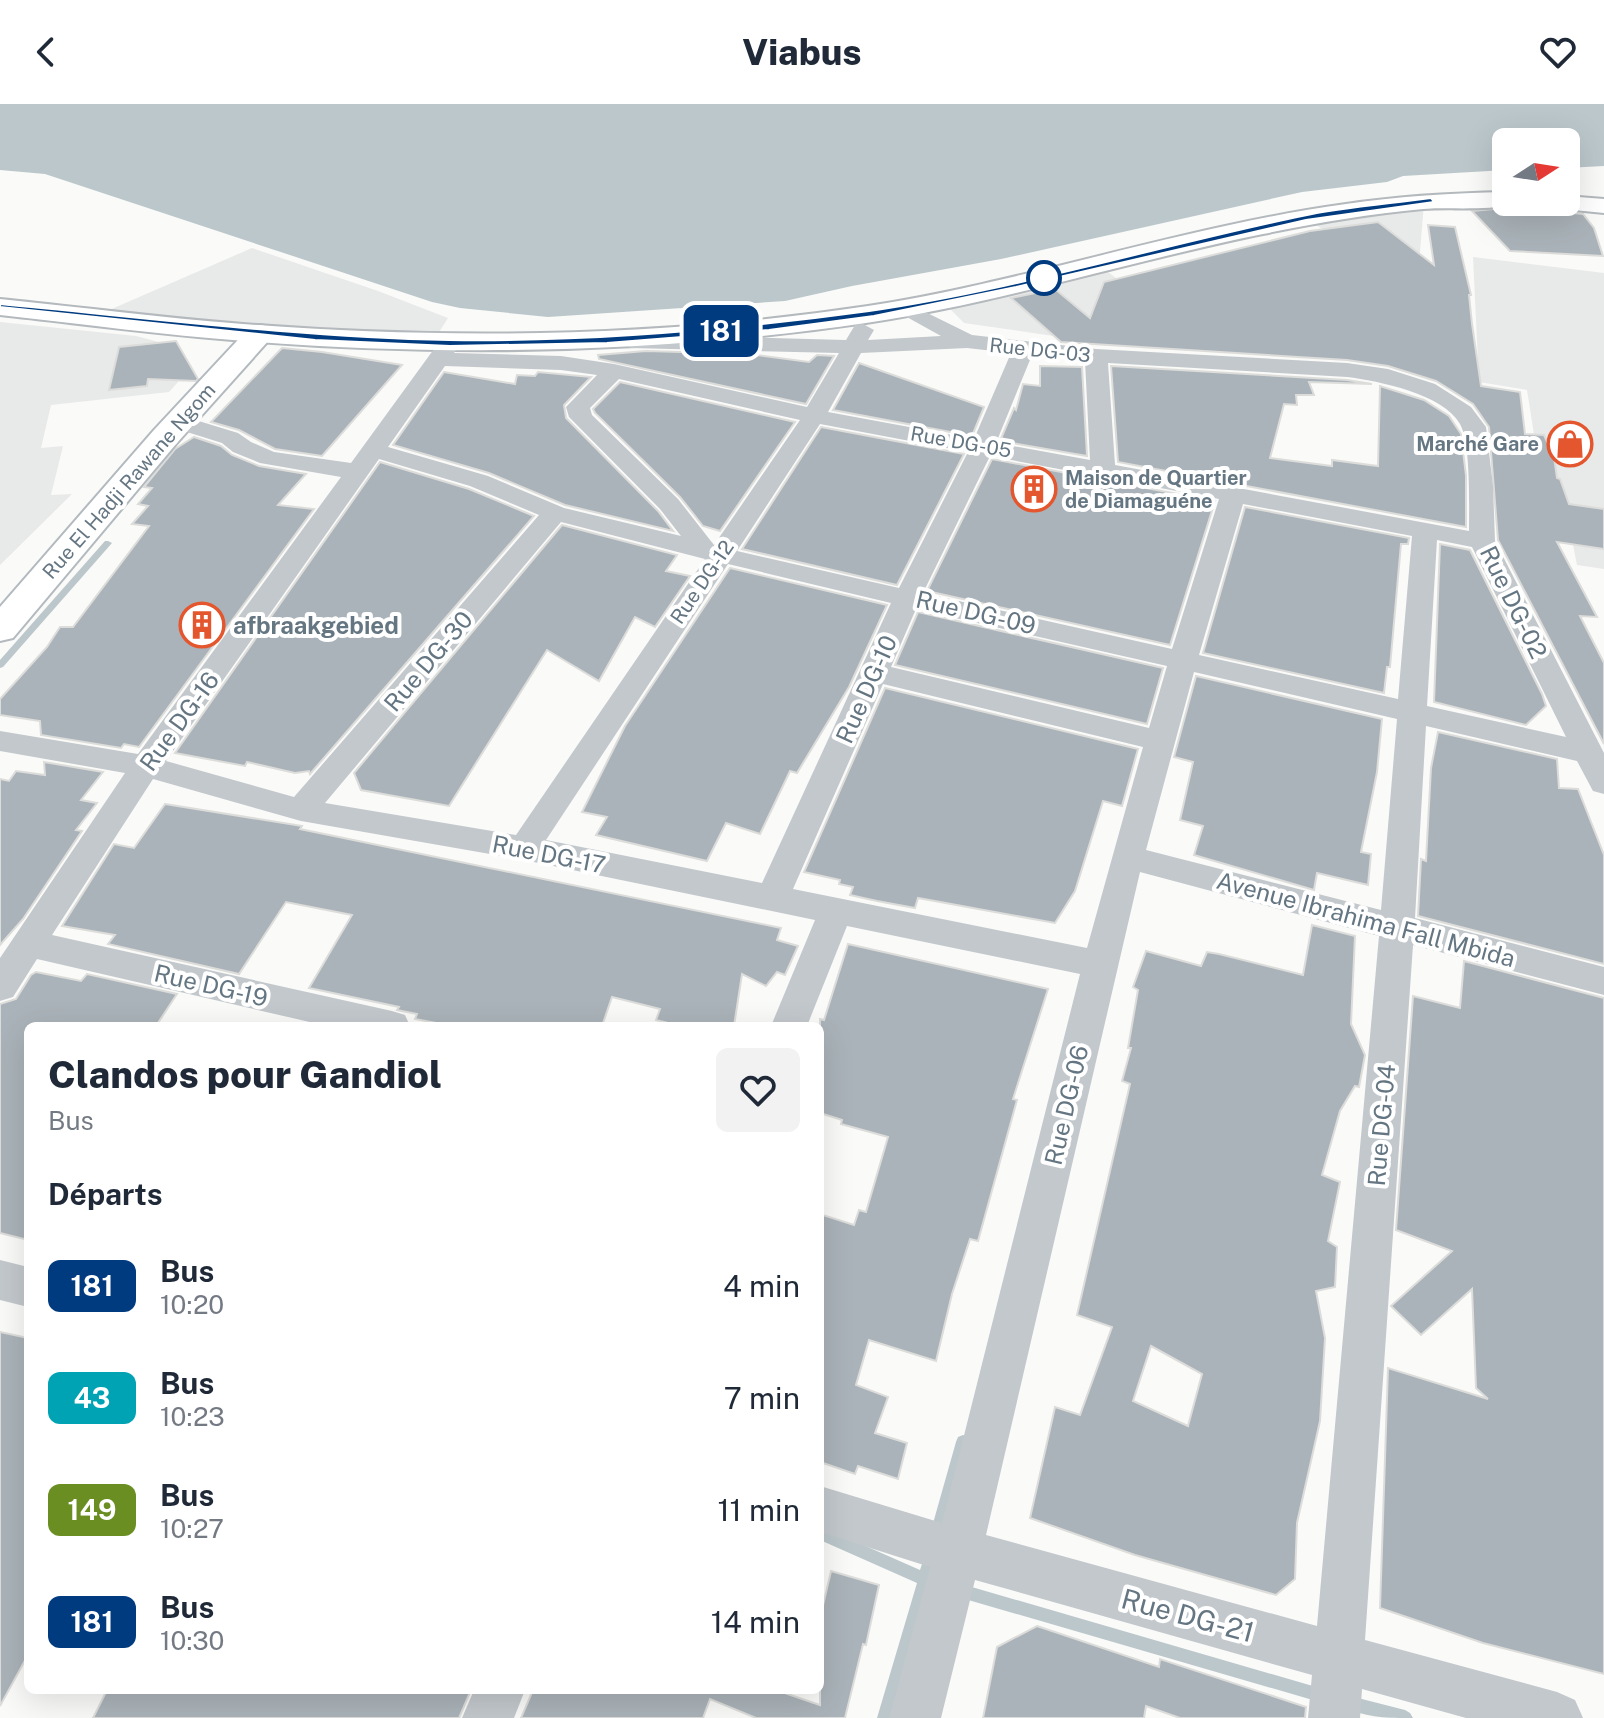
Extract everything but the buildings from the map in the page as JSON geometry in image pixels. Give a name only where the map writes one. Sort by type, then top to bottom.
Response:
[{"type":"main road","points":[[0,307],[444,351],[607,340],[783,325],[874,313],[1292,220],[1365,207],[1492,199]]},
{"type":"main road","points":[[1580,204],[1604,206]]},
{"type":"main road","name":"Rue El Hadji Rawane Ngom","points":[[0,630],[260,333]]},
{"type":"street","points":[[903,307],[967,341]]},
{"type":"street","name":"Rue DG-12","points":[[524,848],[713,552],[814,416],[874,313]]},
{"type":"street","name":"Rue DG-03","points":[[607,340],[852,347],[967,341],[1023,350],[1096,356],[1369,372],[1427,389],[1463,412]]},
{"type":"street","name":"Rue DG-10","points":[[772,898],[908,596],[983,446],[1023,350]]},
{"type":"street","name":"Rue DG-05","points":[[444,351],[614,371],[814,416],[1482,541]]},
{"type":"street","name":"Rue DG-16","points":[[0,987],[146,766],[444,351]]},
{"type":"street","points":[[1096,356],[1103,469]]},
{"type":"street","points":[[614,371],[583,399],[578,407],[581,417],[713,552]]},
{"type":"street","name":"Rue DG-02","points":[[1463,412],[1474,427],[1481,486],[1482,541],[1604,783]]},
{"type":"street","name":"Rue DG-09","points":[[179,422],[230,438],[242,447],[269,458],[365,461],[479,481],[555,513],[713,552],[1586,752]]},
{"type":"street","name":"Rue DG-06","points":[[915,1718],[960,1552],[1100,964],[1183,659],[1233,495]]},
{"type":"street","name":"Rue DG-30","points":[[301,810],[555,513]]},
{"type":"street","name":"Rue DG-04","points":[[1334,1718],[1425,532]]},
{"type":"street","points":[[874,672],[1160,741]]},
{"type":"street","name":"Rue DG-17","points":[[0,741],[146,766],[301,810],[524,848],[1100,964]]},
{"type":"street","name":"Avenue Ibrahima Fall Mbida","points":[[1128,857],[1604,981]]},
{"type":"street","points":[[791,1022],[836,911]]},
{"type":"street","name":"Rue DG-19","points":[[30,944],[374,1022]]},
{"type":"street","points":[[0,1280],[24,1286]]},
{"type":"street","name":"Rue DG-21","points":[[824,1510],[960,1552],[1557,1718]]},
{"type":"street","points":[[488,1718],[498,1694]]},
{"type":"shaded area","points":[[0,104],[1604,104],[1604,166],[1580,167],[1580,128],[1492,128],[1492,171],[1403,176],[1387,182],[1302,192],[1001,259],[785,301],[548,317],[432,302],[45,174],[0,170]]},
{"type":"shaded area","points":[[1424,203],[1419,264],[1365,255],[1308,220]]},
{"type":"shaded area","points":[[252,248],[448,318],[436,337],[276,335],[107,311]]},
{"type":"shaded area","name":"Marché Gare","points":[[1473,257],[1604,273],[1604,569],[1577,565],[1565,504],[1544,498],[1527,390],[1479,382]]},
{"type":"shaded area","points":[[1103,268],[1121,282],[1095,342],[964,323],[943,302]]},
{"type":"shaded area","points":[[0,322],[136,336],[174,346],[187,372],[169,392],[51,405],[41,448],[63,446],[51,495],[72,494],[0,565]]},
{"type":"waterway","points":[[0,665],[108,543]]},
{"type":"waterway","points":[[937,1534],[963,1442]]},
{"type":"waterway","points":[[824,1535],[925,1580]]},
{"type":"waterway","points":[[925,1580],[932,1554]]},
{"type":"waterway","points":[[885,1718],[925,1580]]},
{"type":"waterway","points":[[958,1590],[1323,1696]]},
{"type":"waterway","points":[[1350,1703],[1405,1718]]},
{"type":"bus line","name":"181","points":[[0,307],[276,335],[450,343],[607,340],[769,327],[874,313],[1016,284],[1306,217],[1365,207],[1431,201]]},
{"type":"place","name":"Marché Gare","points":[[1570,444]]},
{"type":"place","name":"Maison de Quartier de Diamaguéne","points":[[1034,489]]},
{"type":"place","name":"afbraakgebied","points":[[202,625]]}]
